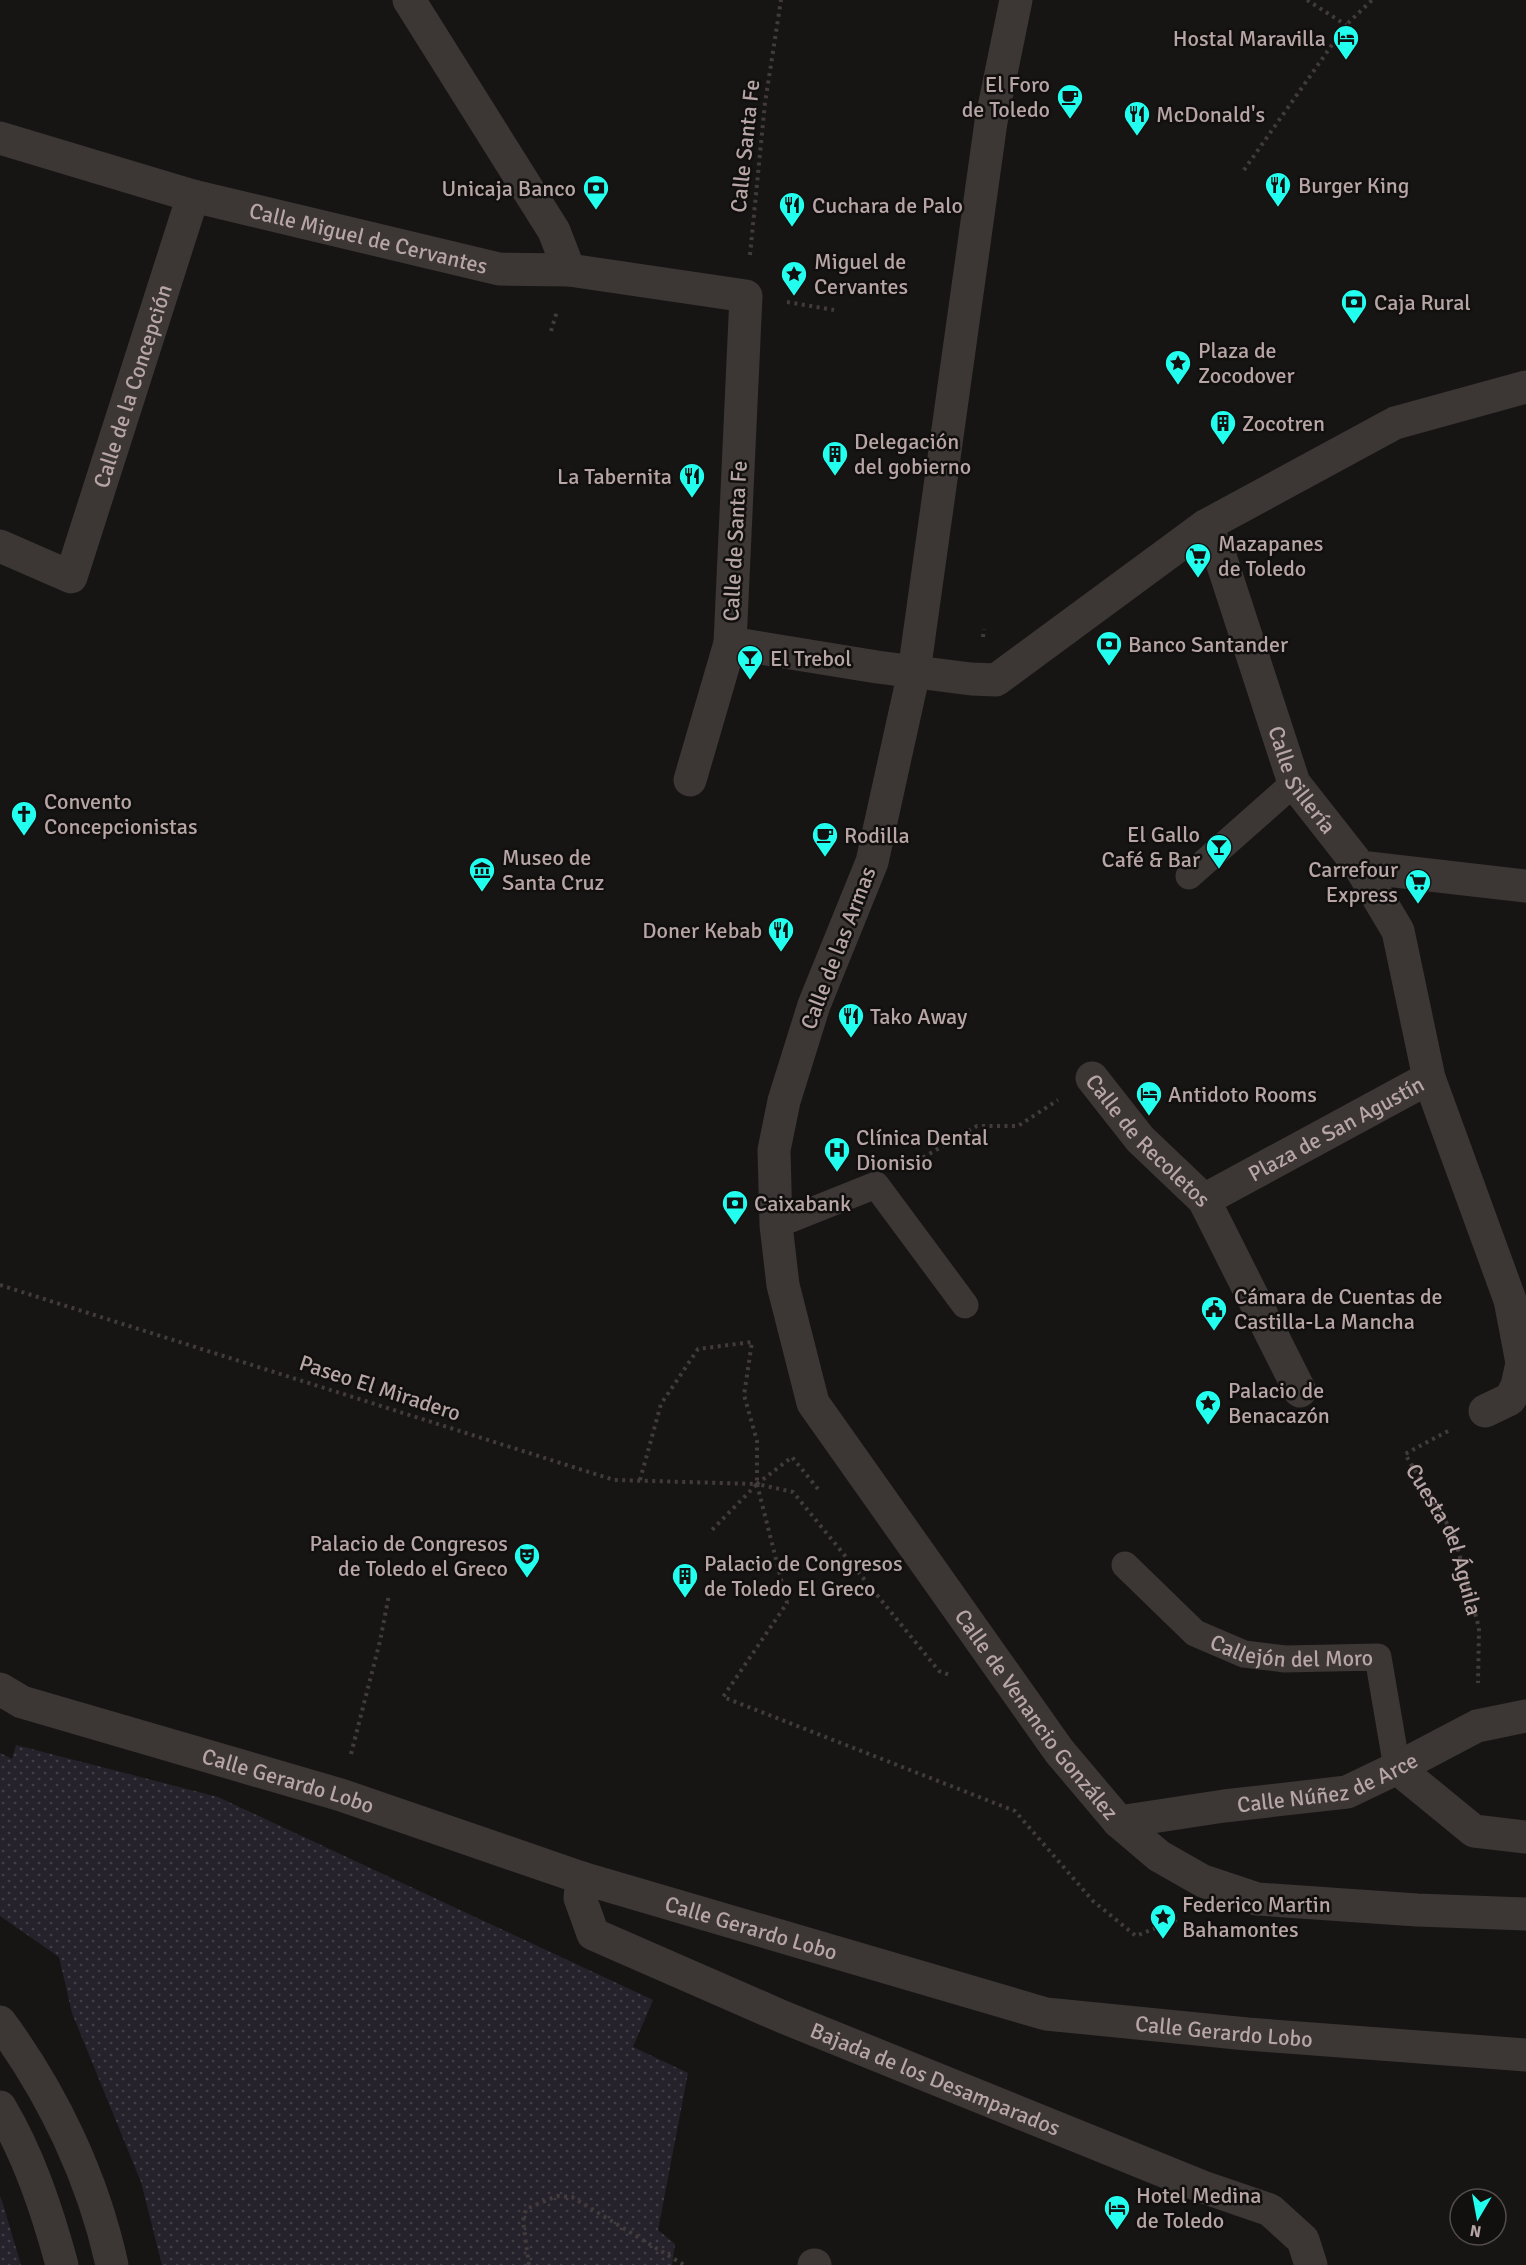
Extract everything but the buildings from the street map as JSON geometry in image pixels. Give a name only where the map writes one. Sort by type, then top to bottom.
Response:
[{"type":"street","points":[[410,0],[554,231],[568,270]]},
{"type":"street","points":[[914,672],[991,122],[1016,0]]},
{"type":"street","name":"Calle Miguel de Cervantes","points":[[0,138],[194,196],[500,269],[568,270],[746,296]]},
{"type":"street","name":"Calle de la Concepción","points":[[0,546],[71,577],[194,196]]},
{"type":"street","name":"Calle de Santa Fe","points":[[690,780],[730,643],[746,296]]},
{"type":"street","points":[[730,643],[914,672],[996,680],[1205,526],[1395,423],[1526,387]]},
{"type":"street","name":"Calle Sillería","points":[[1205,526],[1220,556],[1294,783],[1359,867]]},
{"type":"street","name":"Calle de las Armas","points":[[776,1225],[774,1150],[784,1101],[814,1005],[872,862],[914,672]]},
{"type":"street","points":[[1359,867],[1526,886]]},
{"type":"street","name":"Plaza de San Agustín","points":[[1204,1200],[1429,1078],[1398,932],[1359,867]]},
{"type":"street","name":"Calle de Recoletos","points":[[1092,1078],[1140,1139],[1204,1200],[1300,1391]]},
{"type":"street","points":[[1429,1078],[1510,1300],[1522,1363],[1517,1386],[1510,1399],[1485,1411]]},
{"type":"street","name":"Calle de Venancio González","points":[[776,1225],[783,1285],[813,1403],[1059,1751],[1119,1822],[1159,1856],[1203,1881],[1257,1899],[1417,1910],[1526,1914]]},
{"type":"street","name":"Calle Gerardo Lobo","points":[[0,1689],[22,1702],[341,1795],[582,1878],[1046,2014],[1247,2034],[1526,2055]]},
{"type":"street","name":"Calle Núñez de Arce","points":[[1119,1822],[1224,1806],[1347,1792],[1477,1726],[1526,1716]]},
{"type":"street","points":[[1397,1768],[1474,1831],[1526,1837]]},
{"type":"street","name":"Bajada de los Desamparados","points":[[582,1878],[579,1898],[593,1935],[794,2022],[1203,2187],[1270,2210],[1303,2240],[1311,2265]]},
{"type":"street","points":[[0,2022],[19,2048],[55,2109],[83,2169],[107,2242],[112,2265]]},
{"type":"street","points":[[0,2107],[23,2149],[49,2218],[62,2265]]},
{"type":"lane","points":[[1189,876],[1294,783]]},
{"type":"lane","points":[[776,1225],[876,1185],[965,1305]]},
{"type":"lane","name":"Callejón del Moro","points":[[1125,1565],[1195,1633],[1244,1654],[1285,1659],[1377,1657],[1397,1768]]},
{"type":"path","name":"Calle Santa Fe","points":[[746,296],[765,103],[781,0]]},
{"type":"path","points":[[1307,0],[1346,25]]},
{"type":"path","points":[[1244,170],[1346,25],[1372,0]]},
{"type":"path","name":"Calle de Recoletos","points":[[876,1185],[977,1126],[1018,1126],[1092,1078]]},
{"type":"path","name":"Paseo El Miradero","points":[[0,1285],[614,1480],[757,1484],[793,1492],[939,1671],[957,1677]]},
{"type":"path","points":[[640,1480],[661,1404],[698,1349],[753,1342],[744,1395],[757,1441],[757,1484],[787,1603],[723,1697],[1015,1811],[1093,1901],[1136,1936],[1178,1919]]},
{"type":"path","name":"Cuesta del Águila","points":[[1477,1726],[1479,1628],[1454,1535],[1404,1454],[1485,1411]]},
{"type":"path","points":[[709,1533],[757,1484],[792,1457]]},
{"type":"path","points":[[350,1756],[380,1641],[389,1595]]},
{"type":"path","points":[[529,2265],[523,2221],[526,2209],[557,2196],[572,2198],[684,2265]]},
{"type":"shaded area","points":[[16,1745],[218,1797],[653,2000],[633,2047],[688,2073],[658,2230],[675,2244],[672,2265],[162,2265],[141,2182],[72,2013],[59,1957],[0,1916],[0,1753],[12,1759]]},
{"type":"shaded area","points":[[0,2196],[2,2201],[21,2265],[0,2265]]},
{"type":"place","name":"Hostal Maravilla","points":[[1346,61]]},
{"type":"place","name":"El Foro de Toledo","points":[[1070,120]]},
{"type":"place","name":"McDonald's","points":[[1137,137]]},
{"type":"place","name":"Burger King","points":[[1278,208]]},
{"type":"place","name":"Unicaja Banco","points":[[596,211]]},
{"type":"place","name":"Cuchara de Palo","points":[[792,228]]},
{"type":"place","name":"Miguel de Cervantes","points":[[794,297]]},
{"type":"place","name":"Caja Rural","points":[[1354,325]]},
{"type":"place","name":"Plaza de Zocodover","points":[[1178,386]]},
{"type":"place","name":"Zocotren","points":[[1223,446]]},
{"type":"place","name":"Delegación del gobierno","points":[[835,477]]},
{"type":"place","name":"La Tabernita","points":[[692,499]]},
{"type":"place","name":"Mazapanes de Toledo","points":[[1198,579]]},
{"type":"place","name":"Banco Santander","points":[[1109,667]]},
{"type":"place","name":"El Trebol","points":[[750,681]]},
{"type":"place","name":"Convento Concepcionistas","points":[[24,837]]},
{"type":"place","name":"Rodilla","points":[[825,858]]},
{"type":"place","name":"El Gallo Café & Bar","points":[[1219,870]]},
{"type":"place","name":"Museo de Santa Cruz","points":[[482,893]]},
{"type":"place","name":"Carrefour Express","points":[[1418,905]]},
{"type":"place","name":"Doner Kebab","points":[[781,953]]},
{"type":"place","name":"Tako Away","points":[[851,1039]]},
{"type":"place","name":"Antidoto Rooms","points":[[1149,1117]]},
{"type":"place","name":"Clínica Dental Dionisio","points":[[837,1173]]},
{"type":"place","name":"Caixabank","points":[[735,1226]]},
{"type":"place","name":"Cámara de Cuentas de Castilla-La Mancha","points":[[1214,1332]]},
{"type":"place","name":"Palacio de Benacazón","points":[[1208,1426]]},
{"type":"place","name":"Palacio de Congresos de Toledo el Greco","points":[[527,1579]]},
{"type":"place","name":"Palacio de Congresos de Toledo El Greco","points":[[685,1599]]},
{"type":"place","name":"Federico Martin Bahamontes","points":[[1163,1940]]},
{"type":"place","name":"Hotel Medina de Toledo","points":[[1117,2231]]}]
